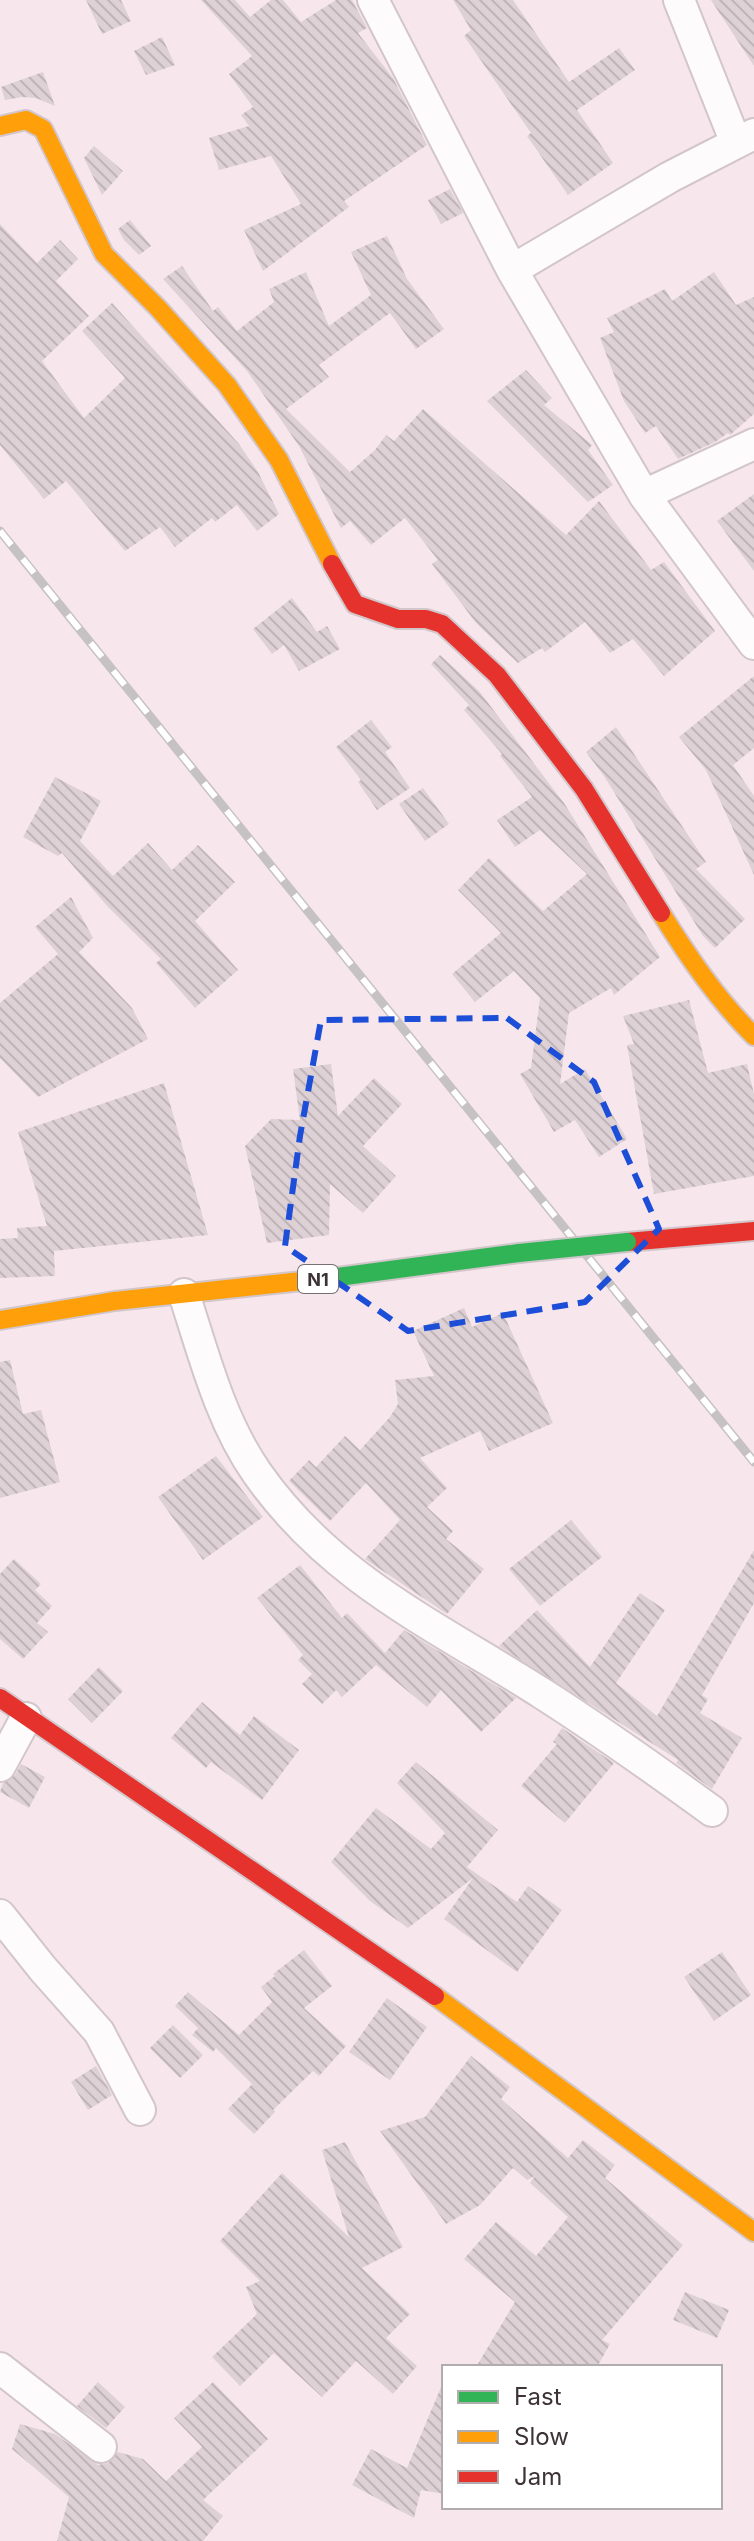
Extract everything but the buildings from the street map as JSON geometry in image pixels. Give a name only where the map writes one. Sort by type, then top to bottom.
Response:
[{"type":"main road","points":[[0,126],[26,120],[43,129],[104,254],[158,308],[227,385],[279,460],[355,604],[398,619],[426,619],[442,624],[497,675],[584,789],[693,965],[724,1006],[754,1036]]},
{"type":"main road","name":"N1","points":[[0,1320],[115,1301],[519,1253],[754,1231]]},
{"type":"main road","name":"N1","points":[[14,1299],[115,1301]]},
{"type":"main road","points":[[0,1698],[446,2003],[754,2232]]},
{"type":"street","points":[[373,0],[512,270],[644,495],[754,644]]},
{"type":"street","points":[[512,270],[670,177],[745,139],[679,0]]},
{"type":"street","points":[[644,495],[754,444]]},
{"type":"street","points":[[184,1294],[222,1410],[255,1471],[285,1511],[334,1559],[374,1591],[544,1694],[712,1811]]},
{"type":"street","points":[[0,1766],[26,1718]]},
{"type":"street","points":[[0,1915],[99,2032],[140,2110]]},
{"type":"street","points":[[0,2368],[101,2447]]},
{"type":"highlighted area","points":[[507,1018],[594,1082],[659,1229],[585,1302],[408,1331],[285,1246],[300,1136],[321,1020]]},
{"type":"railway","points":[[0,531],[754,1462]]},
{"type":"traffic: fast","points":[[519,1253],[627,1242]]},
{"type":"traffic: fast","points":[[330,1278],[519,1253]]},
{"type":"traffic: slow","points":[[0,126],[26,120],[43,129],[104,254],[158,308],[227,385],[279,460],[332,564]]},
{"type":"traffic: slow","points":[[661,913],[704,978],[754,1036]]},
{"type":"traffic: slow","points":[[0,1320],[115,1301],[330,1278]]},
{"type":"traffic: slow","points":[[435,1996],[754,2232]]},
{"type":"traffic: jam","points":[[332,564],[355,604],[398,619],[426,619],[442,624],[497,675],[584,789],[661,913]]},
{"type":"traffic: jam","points":[[627,1242],[754,1231]]},
{"type":"traffic: jam","points":[[0,1698],[435,1996]]}]
